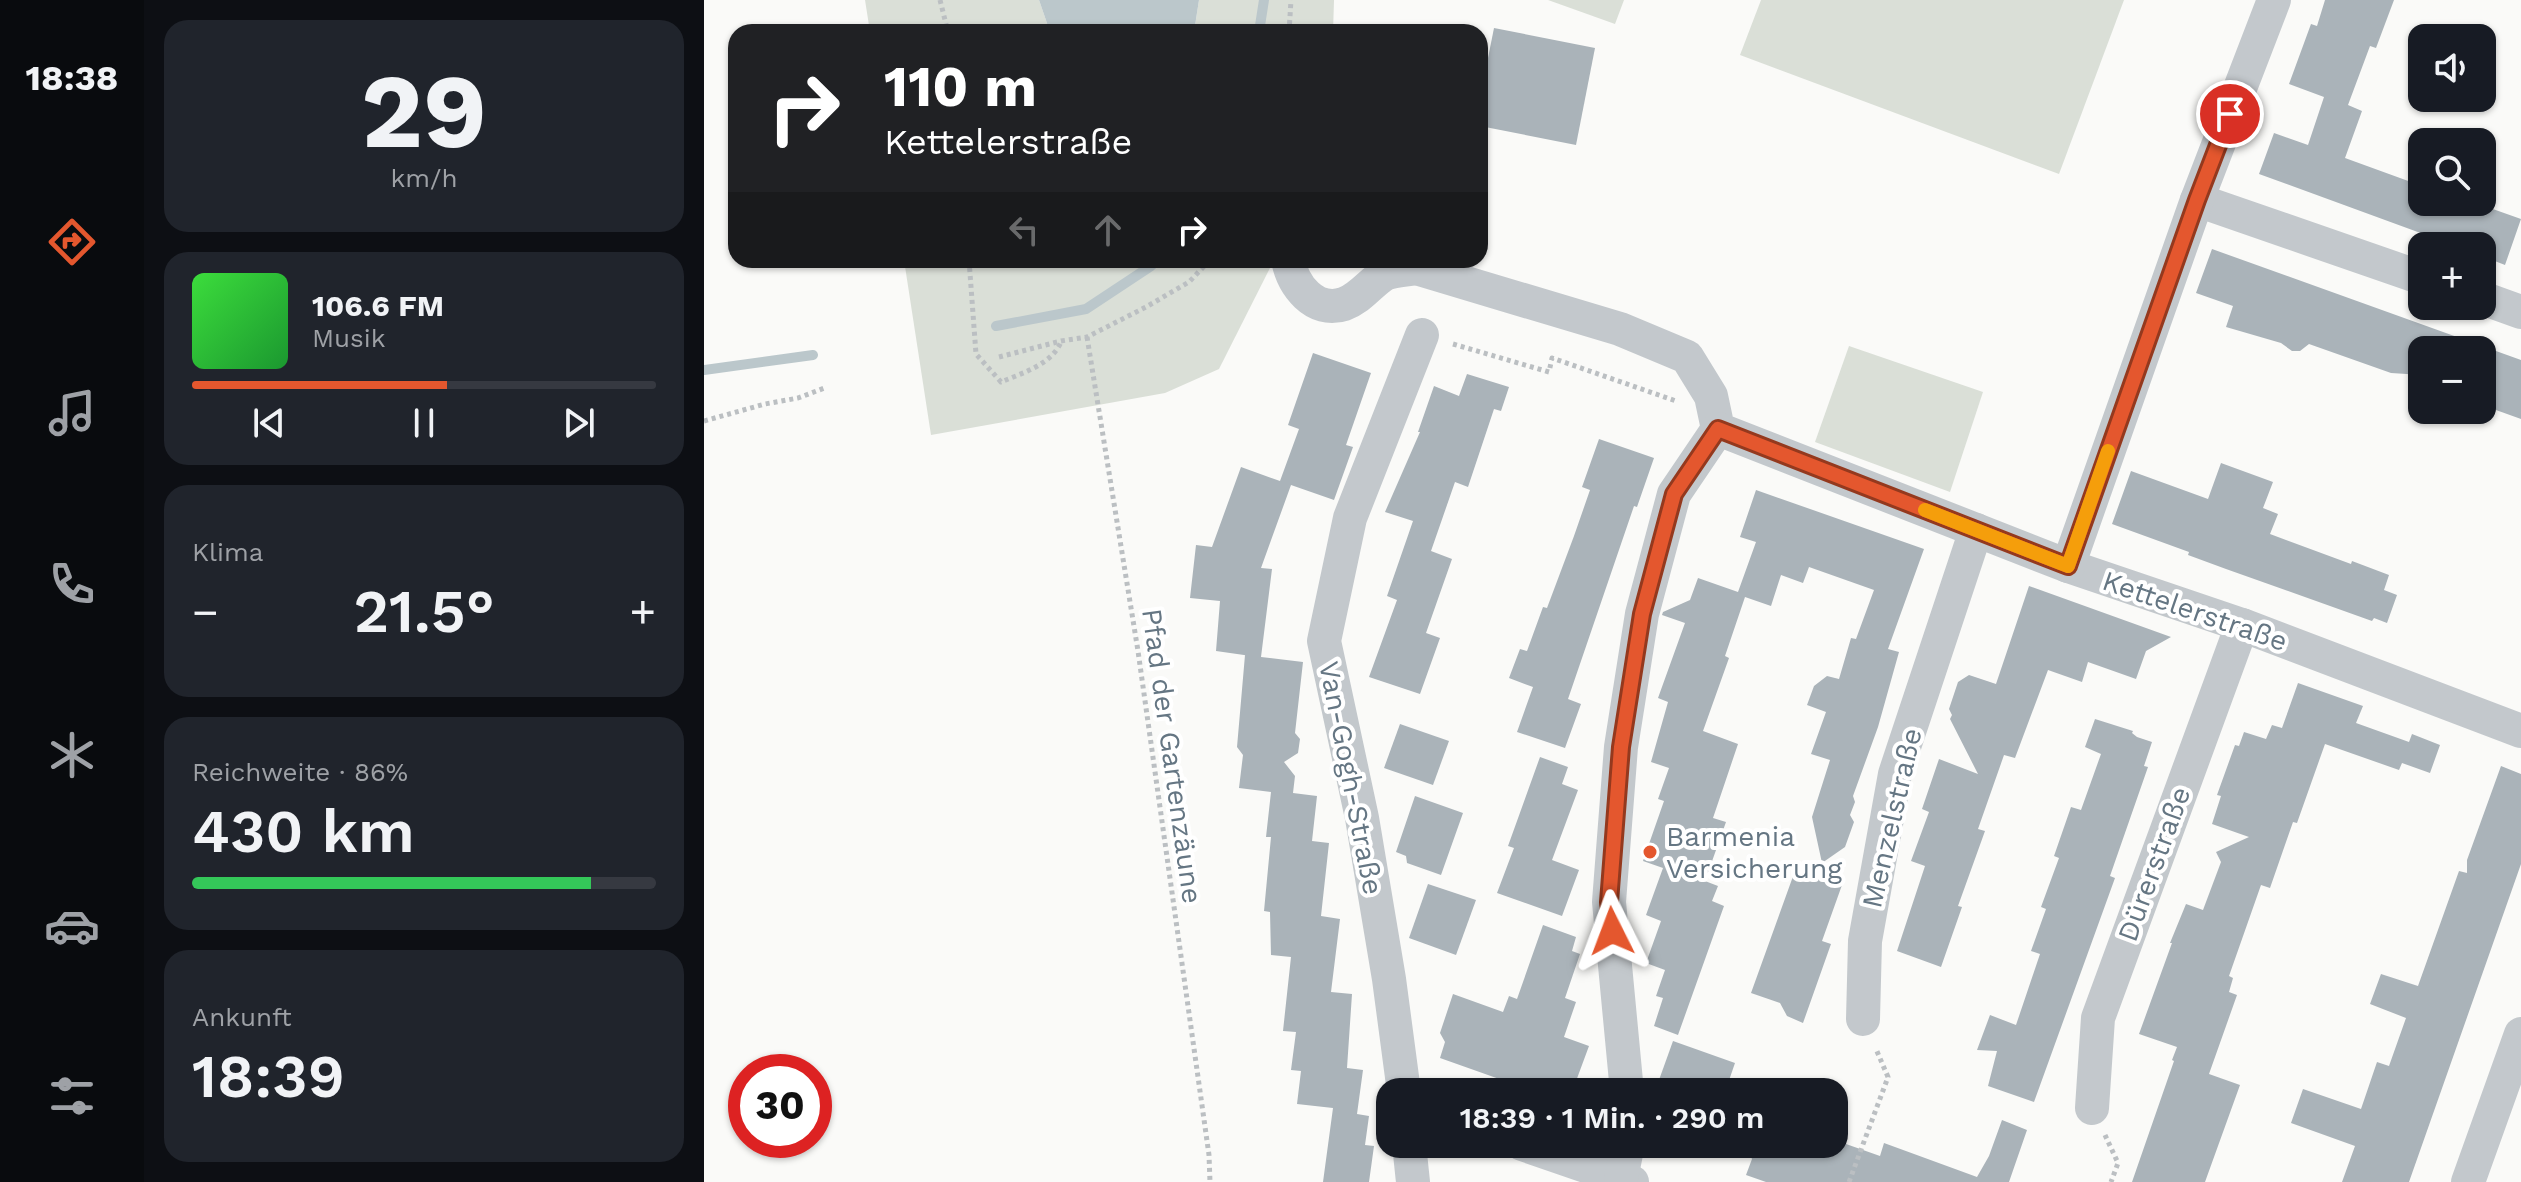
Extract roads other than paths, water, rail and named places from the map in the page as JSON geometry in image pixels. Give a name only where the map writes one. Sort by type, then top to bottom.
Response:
[{"type":"street","points":[[2068,566],[2197,200],[2274,0]]},
{"type":"street","points":[[2197,200],[2408,273]]},
{"type":"street","points":[[1290,268],[1291,276],[1305,296],[1328,306],[1345,304],[1386,274],[1400,268]]},
{"type":"street","points":[[1423,268],[1620,329],[1687,357],[1711,396],[1717,422],[1674,494],[1642,614],[1621,747],[1609,902],[1626,1078]]},
{"type":"street","points":[[2496,303],[2521,312]]},
{"type":"street","name":"Van-Gogh-Straße","points":[[1402,1078],[1362,818],[1324,641],[1350,518],[1422,335]]},
{"type":"street","name":"Kettelerstraße","points":[[1717,422],[2068,566],[2242,625],[2521,731]]},
{"type":"street","name":"Menzelstraße","points":[[1863,1019],[1865,941],[1895,774],[1976,530]]},
{"type":"street","name":"Dürerstraße","points":[[2092,1108],[2098,1018],[2242,625]]},
{"type":"street","points":[[2468,1182],[2521,1034]]},
{"type":"street","points":[[1410,1158],[1413,1182]]},
{"type":"street","points":[[1563,1158],[1627,1180],[1628,1158]]},
{"type":"waterway","points":[[1260,24],[1264,0]]},
{"type":"waterway","points":[[996,326],[1086,309],[1148,268]]},
{"type":"waterway","points":[[704,370],[813,355]]},
{"type":"place","name":"Barmenia Versicherung","points":[[1650,852]]}]
